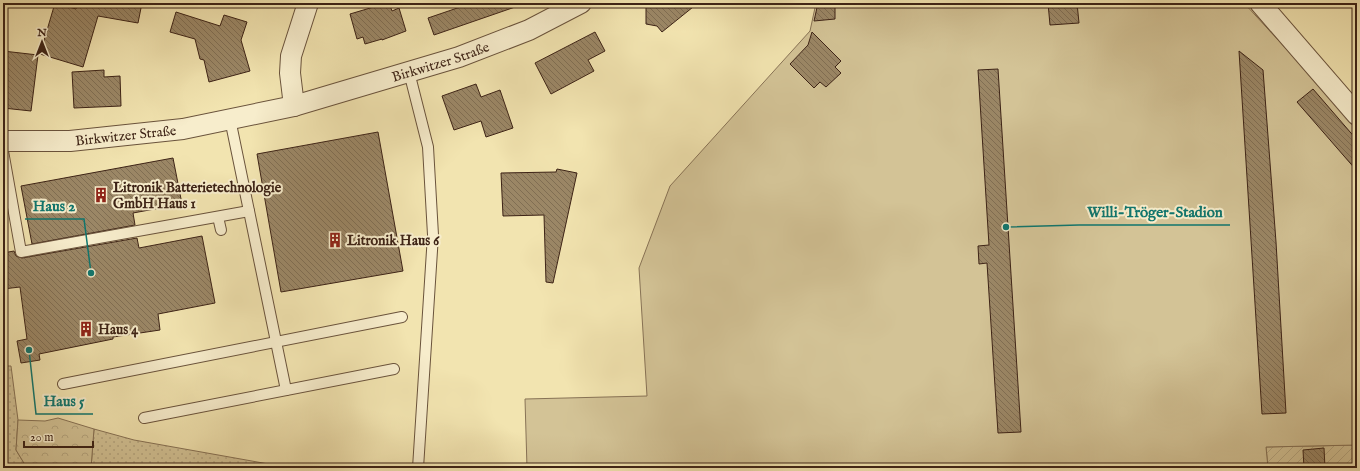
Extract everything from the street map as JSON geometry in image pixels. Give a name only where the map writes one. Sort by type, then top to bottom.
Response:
[{"type":"street","points":[[294,106],[290,73],[291,56],[308,3]]},
{"type":"street","name":"Birkwitzer Straße","points":[[3,141],[70,141],[183,129],[294,106],[459,57],[529,30],[581,3]]},
{"type":"street","points":[[1260,3],[1357,115]]},
{"type":"lane","points":[[409,72],[428,147],[433,235],[418,468]]},
{"type":"lane","points":[[230,119],[286,390]]},
{"type":"lane","points":[[3,151],[21,252],[249,211]]},
{"type":"lane","points":[[218,217],[221,230]]},
{"type":"lane","points":[[63,384],[402,317]]},
{"type":"lane","points":[[144,418],[394,369]]},
{"type":"green space","points":[[816,3],[1244,3],[1357,127],[1357,445],[1266,447],[1268,468],[527,468],[525,399],[647,396],[639,268],[670,186],[810,31]]},
{"type":"green space","points":[[3,366],[11,366],[18,420],[16,450],[27,468],[3,468]]},
{"type":"green space","points":[[58,418],[94,429],[91,468],[27,468],[16,450],[18,420],[45,421]]},
{"type":"green space","points":[[94,429],[134,440],[291,468],[91,468]]},
{"type":"green space","points":[[1357,445],[1357,468],[1268,468],[1266,447]]},
{"type":"green space","points":[[527,465],[527,468],[425,468],[426,466]]},
{"type":"building","points":[[55,3],[76,9],[78,3],[142,3],[138,23],[98,16],[83,67],[40,54]]},
{"type":"building","points":[[389,3],[392,11],[399,8],[406,31],[382,40],[365,44],[363,37],[357,39],[350,14]]},
{"type":"building","points":[[472,3],[517,3],[518,6],[434,35],[428,18]]},
{"type":"building","points":[[646,3],[698,3],[662,32],[657,26],[646,24]]},
{"type":"building","points":[[818,3],[835,3],[835,19],[814,21]]},
{"type":"building","points":[[1048,3],[1077,3],[1079,23],[1050,25]]},
{"type":"building","points":[[176,12],[220,26],[224,15],[247,22],[241,40],[250,71],[209,82],[204,60],[200,59],[195,39],[170,32]]},
{"type":"building","points":[[595,32],[605,51],[588,60],[594,71],[551,94],[535,63]]},
{"type":"building","points":[[812,32],[841,61],[835,67],[841,73],[826,87],[820,82],[814,88],[790,64],[808,45]]},
{"type":"building","points":[[3,51],[38,55],[31,111],[3,108]]},
{"type":"building","points":[[1239,51],[1263,70],[1276,242],[1286,413],[1262,414]]},
{"type":"building","points":[[998,69],[1021,432],[998,433],[987,263],[979,264],[978,246],[989,245],[978,70]]},
{"type":"building","points":[[104,70],[104,77],[120,76],[121,106],[74,108],[72,72]]},
{"type":"building","points":[[476,84],[481,97],[500,90],[513,128],[486,137],[481,121],[454,130],[442,96]]},
{"type":"building","points":[[1313,89],[1357,140],[1357,171],[1297,102]]},
{"type":"building","name":"Litronik Haus 6","points":[[378,132],[403,271],[281,292],[257,154]]},
{"type":"building","name":"Litronik Batterietechnologie GmbH Haus 1","points":[[173,158],[182,204],[133,213],[135,225],[32,244],[21,186]]},
{"type":"building","points":[[557,169],[577,173],[553,283],[546,282],[544,215],[503,216],[501,173],[556,172]]},
{"type":"building","points":[[202,236],[215,303],[158,314],[160,330],[113,337],[113,339],[39,354],[40,360],[21,363],[17,341],[27,339],[20,287],[3,289],[3,253],[14,251],[16,256],[22,258],[137,238],[139,248]]},
{"type":"building","points":[[1324,448],[1325,468],[1304,468],[1303,450]]},
{"type":"place","name":"Litronik Batterietechnologie GmbH Haus 1","points":[[101,195]]},
{"type":"place","name":"Willi-Tröger-Stadion","points":[[1006,227]]},
{"type":"place","name":"Litronik Haus 6","points":[[335,240]]},
{"type":"place","name":"Haus 2","points":[[91,273]]},
{"type":"place","name":"Haus 4","points":[[86,329]]},
{"type":"place","name":"Haus 5","points":[[29,350]]}]
